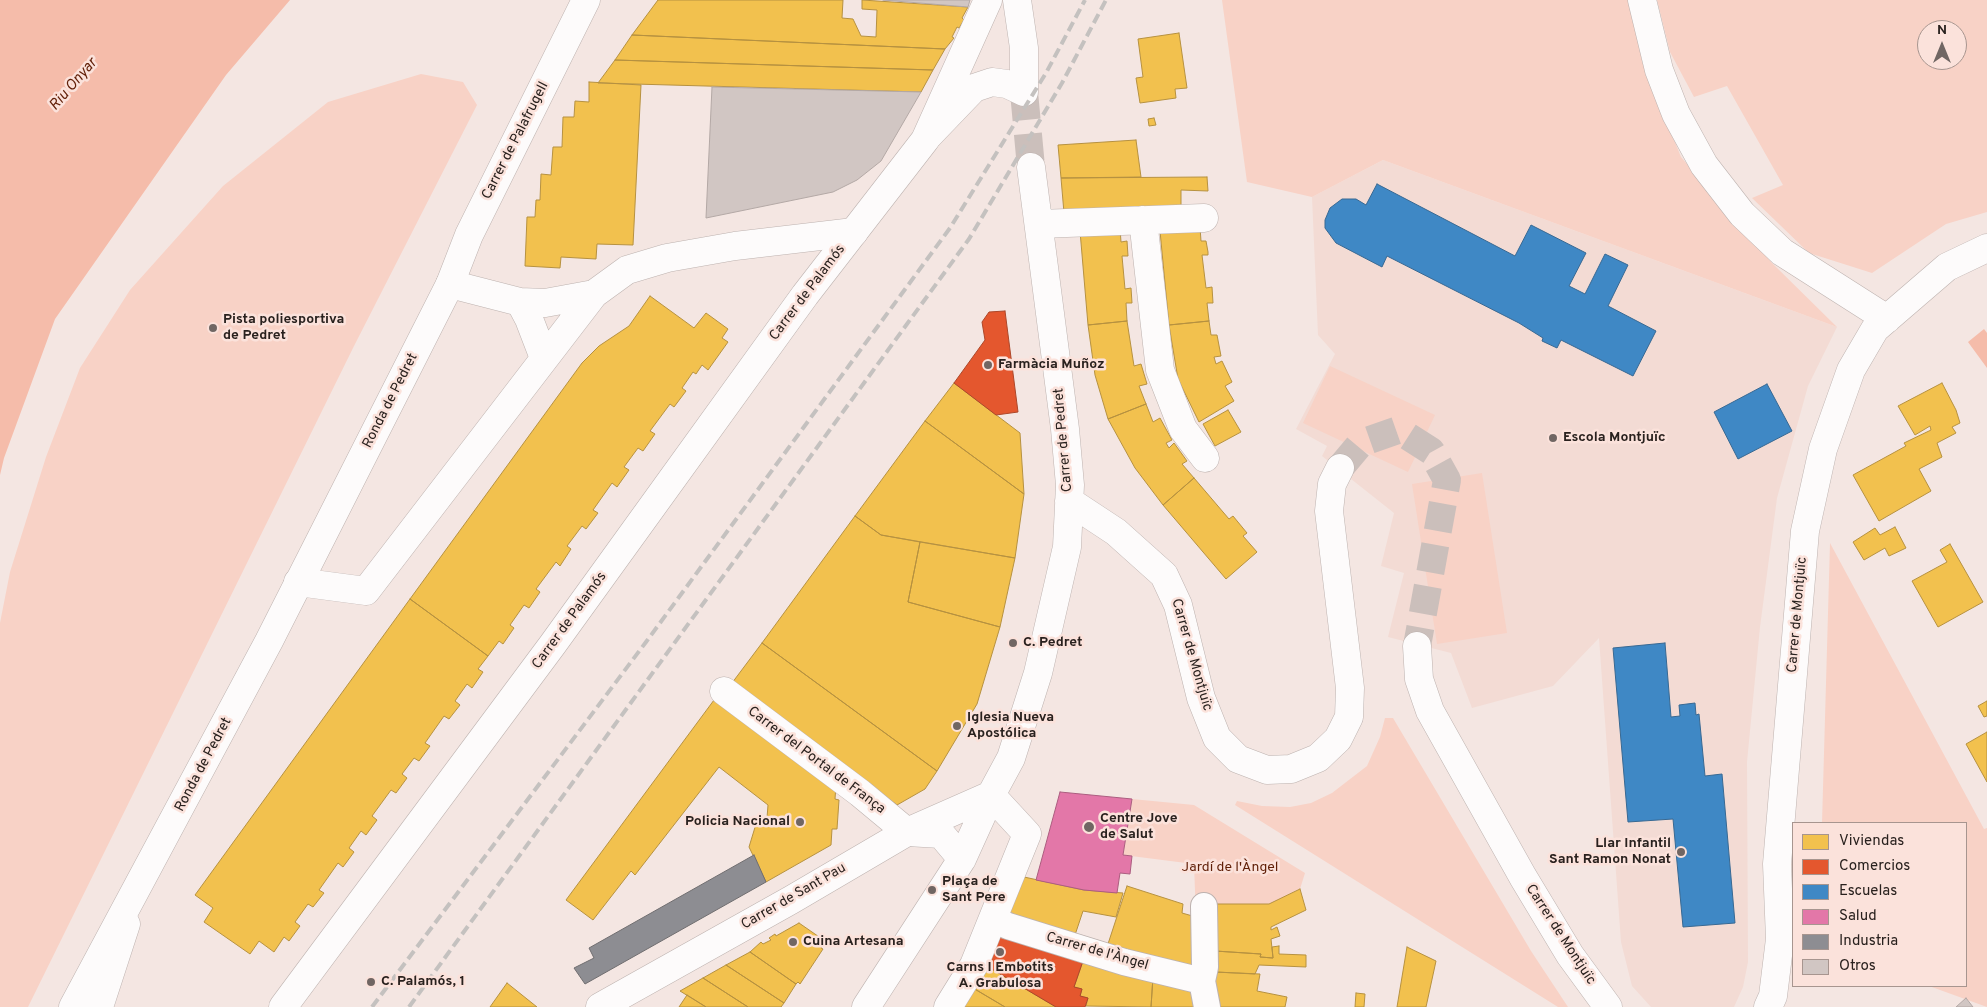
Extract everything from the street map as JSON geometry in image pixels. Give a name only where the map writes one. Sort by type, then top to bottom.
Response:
[{"type":"street","name":"Carrer de Palafrugell","points":[[450,284],[469,235],[586,0]]},
{"type":"street","points":[[925,140],[988,0]]},
{"type":"street","points":[[925,140],[974,88],[992,82],[1007,84],[1024,92],[1024,48],[1017,0]]},
{"type":"street","points":[[1642,0],[1659,70],[1676,114],[1710,172],[1742,214],[1782,252],[1887,319]]},
{"type":"street","name":"Carrer de Palamós","points":[[283,1007],[524,684],[805,295],[925,140]]},
{"type":"street","name":"Carrer de Pedret","points":[[991,794],[1012,758],[1038,673],[1068,547],[1070,485],[1065,429],[1031,167]]},
{"type":"street","points":[[1039,224],[1204,218]]},
{"type":"street","points":[[1143,220],[1160,370],[1184,429],[1205,458]]},
{"type":"street","points":[[298,582],[366,591],[594,294],[627,270],[667,258],[734,246],[854,232]]},
{"type":"street","name":"Carrer de Montjuïc","points":[[1768,1007],[1774,996],[1780,939],[1777,864],[1805,531],[1823,449],[1851,370],[1875,329],[1947,267],[1987,248]]},
{"type":"street","points":[[450,284],[520,302],[545,303],[594,294]]},
{"type":"street","name":"Ronda de Pedret","points":[[73,1007],[149,867],[298,582],[450,284]]},
{"type":"street","points":[[520,302],[530,319],[544,358]]},
{"type":"street","name":"Carrer de Montjuïc","points":[[1069,501],[1116,532],[1164,575],[1178,605],[1201,698],[1216,738],[1238,759],[1267,770],[1292,768],[1318,758],[1338,739],[1349,716],[1350,688],[1328,511],[1332,484],[1340,468]]},
{"type":"street","name":"Carrer de Montjuïc","points":[[1417,646],[1418,679],[1430,711],[1527,885],[1570,955],[1608,1007]]},
{"type":"street","name":"Carrer del Portal de França","points":[[724,691],[860,793],[907,832]]},
{"type":"street","points":[[866,1007],[962,859],[991,794],[1027,834],[974,965],[948,1007]]},
{"type":"street","name":"Carrer de Sant Pau","points":[[600,1007],[791,900],[907,832],[991,794]]},
{"type":"street","points":[[907,832],[941,834],[962,859]]},
{"type":"street","name":"Ronda de Pedret","points":[[99,1007],[126,925],[149,867]]},
{"type":"street","points":[[1204,906],[1205,966],[1202,981],[1207,1007]]},
{"type":"street","name":"Carrer de l'Àngel","points":[[992,919],[1008,926],[1124,962],[1202,981]]},
{"type":"shaded area","name":"Escola Montjuïc","points":[[1383,160],[1837,327],[1808,386],[1777,498],[1760,627],[1747,762],[1748,962],[1743,987],[1734,1007],[1651,1007],[1632,986],[1621,942],[1599,638],[1553,686],[1472,708],[1451,653],[1388,637],[1404,573],[1381,566],[1394,513],[1322,456],[1327,446],[1296,429],[1335,354],[1318,335],[1312,197]]},
{"type":"green space","points":[[1222,0],[1635,0],[1642,61],[1681,157],[1772,263],[1837,327],[1383,160],[1312,197],[1247,182]]},
{"type":"green space","points":[[1657,0],[1987,0],[1987,212],[1946,224],[1872,273],[1809,253],[1752,198],[1783,185],[1727,86],[1694,97],[1670,52]]},
{"type":"green space","points":[[421,74],[463,82],[477,105],[354,346],[28,1007],[0,1007],[0,623],[10,572],[46,457],[80,368],[130,290],[223,186],[328,102]]},
{"type":"green space","points":[[1330,366],[1435,415],[1408,472],[1303,423]]},
{"type":"green space","points":[[1482,473],[1507,633],[1437,644],[1412,484]]},
{"type":"green space","points":[[1830,543],[1984,829],[1987,828],[1987,1007],[1932,987],[1967,987],[1967,822],[1822,822]]},
{"type":"green space","points":[[1385,718],[1393,718],[1531,951],[1568,1007],[1558,1007],[1235,805],[1237,801],[1262,806],[1290,807],[1311,803],[1332,793],[1367,766],[1380,737]]},
{"type":"green space","name":"Jardí de l'Àngel","points":[[1132,799],[1194,805],[1305,873],[1300,889],[1269,904],[1215,904],[1196,917],[1194,864],[1123,855]]},
{"type":"water","name":"Riu Onyar","points":[[0,0],[290,0],[226,75],[55,319],[4,458],[0,475]]},
{"type":"water","points":[[1984,329],[1987,333],[1987,368],[1968,342]]},
{"type":"building: Viviendas","points":[[658,0],[843,0],[842,18],[853,19],[861,36],[876,37],[877,10],[862,9],[862,0],[968,7],[962,18],[964,20],[959,28],[957,27],[952,37],[954,38],[945,49],[632,35]]},
{"type":"building: Viviendas","points":[[1179,33],[1187,88],[1175,89],[1176,98],[1140,103],[1136,78],[1143,77],[1138,39]]},
{"type":"building: Viviendas","points":[[632,35],[945,49],[933,70],[615,60]]},
{"type":"building: Viviendas","points":[[615,60],[933,70],[921,92],[598,83]]},
{"type":"building: Viviendas","points":[[589,82],[641,85],[633,245],[597,244],[596,259],[561,257],[560,268],[525,266],[527,217],[535,217],[536,200],[540,200],[541,174],[551,175],[553,147],[562,147],[563,117],[574,117],[575,101],[589,102]]},
{"type":"building: Viviendas","points":[[1154,118],[1156,125],[1149,126],[1148,119]]},
{"type":"building: Viviendas","points":[[1136,140],[1141,177],[1061,178],[1058,145]]},
{"type":"building: Viviendas","points":[[1207,177],[1208,191],[1181,190],[1181,206],[1064,213],[1061,178]]},
{"type":"building: Viviendas","points":[[1200,227],[1201,241],[1206,241],[1208,252],[1208,255],[1202,255],[1206,288],[1212,287],[1213,303],[1207,303],[1209,321],[1169,325],[1160,231]]},
{"type":"building: Viviendas","points":[[1120,228],[1121,242],[1127,241],[1128,256],[1122,256],[1125,289],[1131,288],[1132,303],[1126,303],[1127,321],[1088,325],[1080,231]]},
{"type":"building: Viviendas","points":[[650,296],[694,328],[706,313],[728,329],[722,338],[728,342],[708,370],[702,365],[696,374],[693,372],[682,388],[686,391],[674,407],[670,404],[650,431],[655,434],[643,451],[638,448],[624,467],[629,470],[617,487],[612,483],[593,510],[598,513],[586,529],[582,526],[567,546],[571,549],[560,566],[556,562],[536,589],[540,592],[529,608],[524,605],[510,625],[514,628],[503,644],[499,641],[488,656],[410,599],[582,363],[599,346],[629,326]]},
{"type":"building: Viviendas","points":[[1127,321],[1134,366],[1141,364],[1147,384],[1139,386],[1146,404],[1108,419],[1095,375],[1088,325]]},
{"type":"building: Viviendas","points":[[1209,321],[1211,335],[1217,335],[1221,356],[1214,357],[1216,364],[1222,361],[1232,382],[1225,386],[1234,401],[1199,422],[1178,379],[1169,325]]},
{"type":"building: Viviendas","points":[[954,383],[1020,433],[1024,494],[925,421]]},
{"type":"building: Viviendas","points":[[1942,383],[1956,410],[1960,423],[1952,427],[1956,433],[1937,443],[1942,457],[1919,469],[1931,491],[1879,521],[1853,475],[1906,446],[1904,443],[1931,430],[1930,426],[1915,435],[1898,406]]},
{"type":"building: Viviendas","points":[[1146,404],[1153,422],[1160,418],[1172,440],[1166,443],[1169,448],[1174,443],[1187,461],[1182,464],[1194,478],[1163,505],[1135,468],[1108,419]]},
{"type":"building: Viviendas","points":[[1228,410],[1241,432],[1215,446],[1203,424]]},
{"type":"building: Viviendas","points":[[925,421],[1024,494],[1015,558],[881,535],[855,516]]},
{"type":"building: Viviendas","points":[[1194,478],[1229,519],[1233,516],[1247,533],[1243,536],[1257,552],[1226,579],[1163,505]]},
{"type":"building: Viviendas","points":[[855,516],[881,535],[920,542],[908,602],[1000,627],[977,704],[937,771],[762,643]]},
{"type":"building: Viviendas","points":[[1895,527],[1906,548],[1889,556],[1885,548],[1864,560],[1853,542],[1875,528],[1880,535]]},
{"type":"building: Viviendas","points":[[920,542],[1015,558],[1000,627],[908,602]]},
{"type":"building: Viviendas","points":[[1950,544],[1983,602],[1938,627],[1912,581],[1947,562],[1940,550]]},
{"type":"building: Viviendas","points":[[410,599],[488,656],[478,669],[483,672],[472,688],[467,684],[455,701],[460,705],[449,719],[444,716],[425,743],[430,746],[419,761],[414,758],[402,774],[407,778],[396,793],[391,790],[372,816],[377,820],[366,835],[361,831],[349,848],[354,852],[343,867],[338,863],[319,890],[324,893],[313,907],[308,904],[295,922],[300,926],[289,941],[284,937],[274,952],[259,941],[250,954],[204,922],[213,908],[195,895]]},
{"type":"building: Viviendas","points":[[762,643],[937,771],[925,789],[897,805],[732,683]]},
{"type":"building: Viviendas","points":[[717,696],[836,785],[835,799],[839,800],[837,829],[832,829],[831,845],[766,882],[749,847],[756,824],[767,818],[768,805],[719,767],[635,875],[631,871],[593,920],[566,900]]},
{"type":"building: Viviendas","points":[[1987,701],[1987,716],[1984,717],[1978,706]]},
{"type":"building: Viviendas","points":[[1987,732],[1987,782],[1966,744]]},
{"type":"building: Viviendas","points":[[1024,877],[1084,890],[1123,893],[1116,917],[1083,911],[1074,938],[1008,917]]},
{"type":"building: Viviendas","points":[[1127,886],[1183,904],[1182,913],[1196,917],[1196,972],[1107,947]]},
{"type":"building: Viviendas","points":[[1300,889],[1306,910],[1271,927],[1271,930],[1277,927],[1280,936],[1271,939],[1273,958],[1260,957],[1261,954],[1215,951],[1215,904],[1269,904]]},
{"type":"building: Viviendas","points":[[799,923],[825,941],[821,948],[823,949],[800,984],[798,982],[796,984],[750,952],[761,942],[763,944],[771,940],[769,938],[775,934],[776,936]]},
{"type":"building: Viviendas","points":[[1279,946],[1279,954],[1306,955],[1306,967],[1259,965],[1255,974],[1215,972],[1215,951],[1261,954],[1260,957],[1273,958],[1272,947]]},
{"type":"building: Viviendas","points":[[1407,947],[1436,961],[1426,1007],[1397,1007]]},
{"type":"building: Viviendas","points":[[750,952],[796,984],[784,1003],[726,965]]},
{"type":"building: Viviendas","points":[[1084,958],[1153,977],[1151,1007],[1086,1006],[1088,998],[1080,996],[1082,989],[1074,987]]},
{"type":"building: Viviendas","points":[[726,965],[784,1003],[781,1007],[748,1007],[703,978]]},
{"type":"building: Viviendas","points":[[985,965],[1056,1007],[1005,1007],[973,988]]},
{"type":"building: Viviendas","points":[[1215,972],[1260,974],[1257,991],[1287,997],[1285,1007],[1216,1007]]},
{"type":"building: Viviendas","points":[[1153,977],[1192,985],[1198,1007],[1151,1007]]},
{"type":"building: Viviendas","points":[[703,978],[748,1007],[706,1007],[680,991]]},
{"type":"building: Viviendas","points":[[507,983],[537,1007],[490,1007]]},
{"type":"building: Viviendas","points":[[973,988],[1005,1007],[963,1007]]},
{"type":"building: Viviendas","points":[[1356,993],[1365,994],[1364,1007],[1355,1007]]},
{"type":"building: Viviendas","points":[[687,995],[706,1007],[679,1007]]},
{"type":"building: Comercios","points":[[1005,311],[1018,412],[996,415],[954,383],[985,340],[982,322],[989,312]]},
{"type":"building: Comercios","points":[[1002,931],[1084,958],[1074,987],[1082,989],[1080,996],[1088,998],[1085,1007],[1056,1007],[985,965]]},
{"type":"building: Escuelas","points":[[1377,184],[1515,256],[1531,225],[1586,253],[1569,286],[1585,294],[1605,254],[1628,265],[1608,306],[1656,331],[1633,376],[1561,340],[1557,348],[1542,341],[1543,338],[1519,323],[1387,256],[1382,267],[1336,243],[1325,228],[1325,220],[1330,208],[1342,199],[1356,199],[1366,205]]},
{"type":"building: Escuelas","points":[[1767,384],[1792,431],[1738,459],[1714,412]]},
{"type":"building: Escuelas","points":[[1665,643],[1671,717],[1680,716],[1679,705],[1695,703],[1696,715],[1699,714],[1705,776],[1722,774],[1735,923],[1683,927],[1673,819],[1628,822],[1613,648]]},
{"type":"building: Salud","name":"Centre Jove de Salut","points":[[1060,792],[1132,799],[1123,855],[1132,856],[1130,874],[1120,873],[1117,893],[1084,890],[1036,880]]},
{"type":"building: Industria","points":[[754,855],[766,882],[585,984],[574,968],[594,958],[589,948]]},
{"type":"building: Otros","points":[[883,0],[970,0],[968,7]]},
{"type":"building: Otros","points":[[712,87],[921,92],[881,161],[857,180],[833,192],[706,218]]},
{"type":"building: Otros","points":[[1966,998],[1973,1007],[1956,1007]]},
{"type":"tunnel","points":[[1024,92],[1031,167]]},
{"type":"tunnel","points":[[1340,468],[1361,443],[1398,430],[1431,451],[1447,480],[1417,646]]},
{"type":"railway","points":[[372,1007],[646,642],[950,228],[1046,73],[1085,0]]},
{"type":"railway","points":[[409,1007],[969,239],[1062,83],[1106,0]]},
{"type":"place","name":"Pista poliesportiva de Pedret","points":[[213,328]]},
{"type":"place","name":"Farmàcia Muñoz","points":[[988,365]]},
{"type":"place","name":"Escola Montjuïc","points":[[1553,438]]},
{"type":"place","name":"C. Pedret","points":[[1013,643]]},
{"type":"place","name":"Iglesia Nueva Apostólica","points":[[957,726]]},
{"type":"place","name":"Policia Nacional","points":[[800,822]]},
{"type":"place","name":"Centre Jove de Salut","points":[[1089,827]]},
{"type":"place","name":"Llar Infantil Sant Ramon Nonat","points":[[1681,852]]},
{"type":"place","name":"Plaça de Sant Pere","points":[[932,890]]},
{"type":"place","name":"Cuina Artesana","points":[[793,942]]},
{"type":"place","name":"Carns I Embotits A. Grabulosa","points":[[1000,952]]},
{"type":"place","name":"C. Palamós, 1","points":[[371,982]]}]
